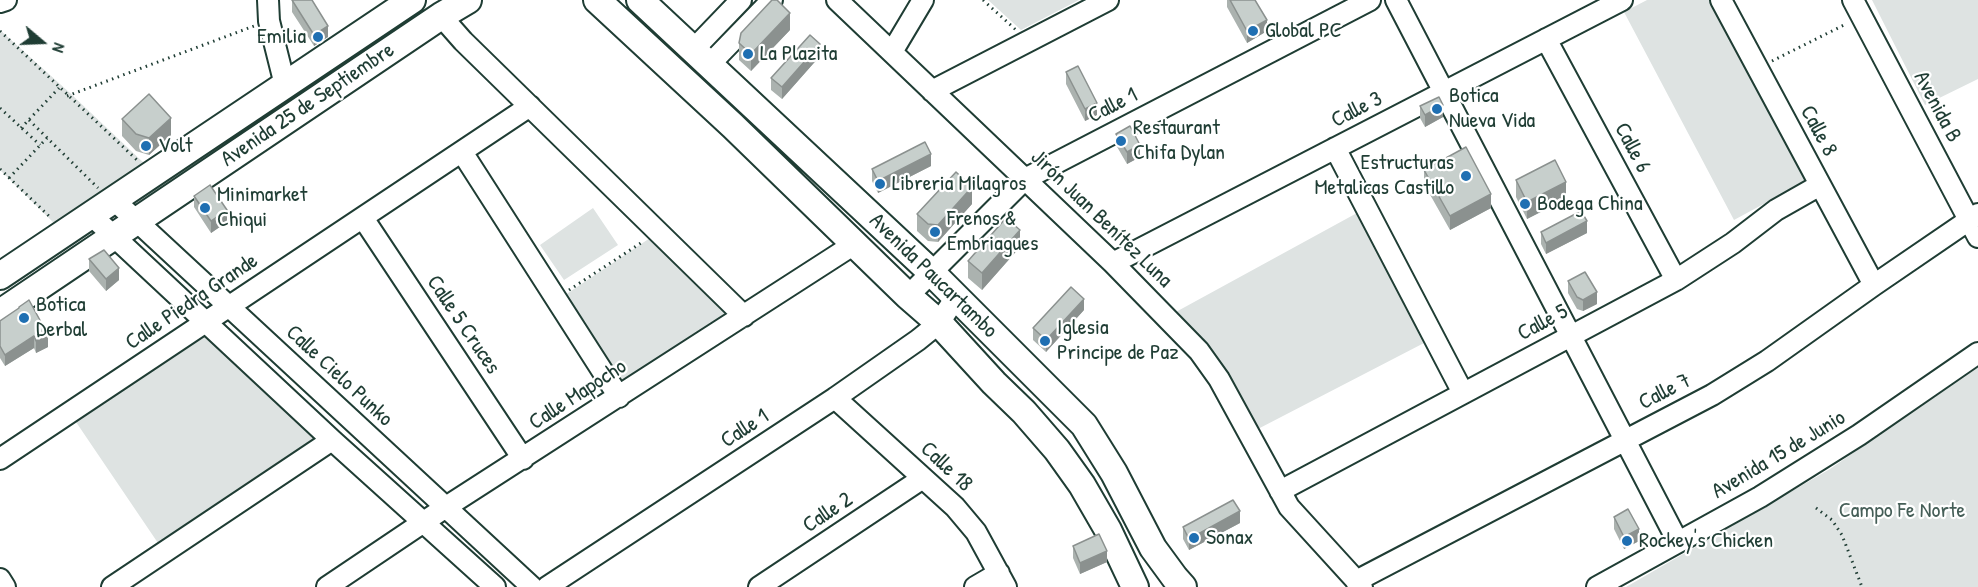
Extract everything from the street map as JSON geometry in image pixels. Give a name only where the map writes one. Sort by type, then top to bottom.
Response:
[{"type":"main road","name":"Avenida 25 de Septiembre","points":[[0,276],[91,215],[108,196],[157,171],[412,0]]},
{"type":"main road","name":"Avenida 25 de Septiembre","points":[[0,313],[468,0]]},
{"type":"main road","name":"Avenida Paucartambo","points":[[597,0],[939,323],[1057,450],[1082,485],[1108,530],[1135,587]]},
{"type":"main road","name":"Avenida Paucartambo","points":[[640,0],[931,272],[1084,425],[1114,473],[1153,548],[1184,587]]},
{"type":"street","points":[[0,2],[6,0]]},
{"type":"street","points":[[268,0],[269,21],[285,85]]},
{"type":"street","points":[[701,57],[741,0]]},
{"type":"street","points":[[701,57],[772,0]]},
{"type":"street","name":"Jirón Juan Benítez Luna","points":[[837,0],[1166,315],[1220,379],[1289,507],[1359,584]]},
{"type":"street","points":[[892,52],[923,0]]},
{"type":"street","points":[[932,91],[1108,0]]},
{"type":"street","name":"Calle 1","points":[[908,296],[1024,179],[1370,0]]},
{"type":"street","points":[[1396,0],[1678,542]]},
{"type":"street","name":"Calle 3","points":[[1113,263],[1622,0]]},
{"type":"street","name":"Calle 8","points":[[1721,0],[1874,285]]},
{"type":"street","name":"Avenida B","points":[[1857,8],[1973,217],[1978,237]]},
{"type":"street","points":[[441,16],[744,316]]},
{"type":"street","name":"Calle 6","points":[[1546,39],[1676,280]]},
{"type":"street","name":"Calle Piedra Grande","points":[[0,459],[530,106]]},
{"type":"street","points":[[1335,148],[1463,393]]},
{"type":"street","points":[[462,152],[619,397]]},
{"type":"street","name":"Calle 5","points":[[1280,490],[1676,280],[1733,243],[1776,210],[1820,185]]},
{"type":"street","name":"Calle Cielo Punko","points":[[108,196],[532,587]]},
{"type":"street","points":[[91,215],[332,440],[495,587]]},
{"type":"street","name":"Calle 7","points":[[1359,584],[1712,394],[1767,362],[1973,217]]},
{"type":"street","name":"Calle 5 Cruces","points":[[363,218],[523,459]]},
{"type":"street","name":"Calle Mapocho","points":[[327,587],[446,507],[856,243]]},
{"type":"street","name":"Calle 1","points":[[554,585],[918,340],[939,323],[956,297]]},
{"type":"street","name":"Avenida 15 de Junio","points":[[1597,587],[1780,485],[1978,353]]},
{"type":"street","name":"Calle 18","points":[[835,398],[955,507],[976,532],[1002,580]]},
{"type":"street","points":[[112,587],[332,440]]},
{"type":"street","name":"Calle 2","points":[[759,587],[923,478]]},
{"type":"street","points":[[0,579],[5,587]]},
{"type":"street","points":[[975,587],[1002,580]]},
{"type":"path","points":[[983,0],[1029,42]]},
{"type":"path","points":[[1758,68],[1857,8]]},
{"type":"path","points":[[67,96],[269,21]]},
{"type":"path","points":[[0,31],[142,165],[157,171]]},
{"type":"path","points":[[21,128],[59,88]]},
{"type":"path","points":[[0,108],[40,145]]},
{"type":"path","points":[[29,120],[108,196]]},
{"type":"path","points":[[9,178],[47,138]]},
{"type":"path","points":[[0,169],[57,225],[68,231]]},
{"type":"path","points":[[556,299],[658,232]]},
{"type":"path","points":[[1816,508],[1832,520],[1842,535],[1862,587]]},
{"type":"green space","points":[[988,0],[1079,0],[1021,30]]},
{"type":"green space","points":[[1647,0],[1710,0],[1806,181],[1734,220],[1624,12]]},
{"type":"green space","points":[[1872,0],[1978,0],[1978,79],[1925,105]]},
{"type":"green space","points":[[0,30],[146,165],[57,226],[0,170]]},
{"type":"green space","points":[[593,208],[618,245],[564,280],[540,245]]},
{"type":"green space","points":[[1357,213],[1424,343],[1254,431],[1174,313]]},
{"type":"green space","points":[[656,234],[733,314],[621,385],[562,297]]},
{"type":"green space","points":[[204,336],[317,440],[160,546],[76,422]]},
{"type":"green space","name":"Campo Fe Norte","points":[[1978,366],[1978,587],[1626,587],[1830,469]]},
{"type":"building","points":[[292,0],[312,0],[328,26],[314,35]]},
{"type":"building","points":[[772,0],[777,0],[790,13],[751,54],[739,43],[741,33]]},
{"type":"building","points":[[1230,0],[1255,0],[1267,20],[1247,31]]},
{"type":"building","points":[[810,35],[820,44],[782,87],[771,78]]},
{"type":"building","points":[[1078,66],[1097,103],[1085,109],[1066,72]]},
{"type":"building","points":[[149,94],[171,118],[149,138],[136,134],[122,119]]},
{"type":"building","points":[[1439,97],[1443,105],[1425,115],[1420,106]]},
{"type":"building","points":[[1130,126],[1140,145],[1127,152],[1116,134]]},
{"type":"building","points":[[925,142],[931,154],[878,181],[872,169]]},
{"type":"building","points":[[1466,147],[1491,194],[1450,216],[1424,170]]},
{"type":"building","points":[[1555,160],[1566,182],[1527,202],[1516,180]]},
{"type":"building","points":[[956,172],[972,187],[938,225],[928,224],[917,214]]},
{"type":"building","points":[[210,185],[227,210],[211,221],[194,196]]},
{"type":"building","points":[[1581,211],[1587,221],[1546,243],[1541,232]]},
{"type":"building","points":[[1006,218],[1020,230],[982,273],[968,261]]},
{"type":"building","points":[[104,250],[119,268],[106,279],[89,259]]},
{"type":"building","points":[[1585,272],[1597,292],[1583,300],[1577,297],[1568,281]]},
{"type":"building","points":[[1071,287],[1084,299],[1046,340],[1033,328]]},
{"type":"building","points":[[29,300],[48,335],[36,341],[34,336],[5,355],[0,346],[0,321]]},
{"type":"building","points":[[1233,500],[1240,511],[1189,539],[1183,527]]},
{"type":"building","points":[[1628,509],[1639,529],[1624,537],[1614,517]]},
{"type":"building","points":[[1099,534],[1107,551],[1080,563],[1073,546]]},
{"type":"place","name":"Global PC","points":[[1253,31]]},
{"type":"place","name":"Emilia","points":[[318,37]]},
{"type":"place","name":"La Plazita","points":[[748,54]]},
{"type":"place","name":"Botica Nueva Vida","points":[[1437,109]]},
{"type":"place","name":"Restaurant Chifa Dylan","points":[[1121,141]]},
{"type":"place","name":"Volt","points":[[146,146]]},
{"type":"place","name":"Estructuras Metalicas Castillo","points":[[1466,176]]},
{"type":"place","name":"Libreria Milagros","points":[[880,184]]},
{"type":"place","name":"Bodega China","points":[[1525,204]]},
{"type":"place","name":"Minimarket Chiqui","points":[[205,208]]},
{"type":"place","name":"Frenos & Embriagues","points":[[935,232]]},
{"type":"place","name":"Botica Derbal","points":[[24,318]]},
{"type":"place","name":"Iglesia Principe de Paz","points":[[1045,341]]},
{"type":"place","name":"Sonax","points":[[1194,538]]},
{"type":"place","name":"Rockey's Chicken","points":[[1627,541]]}]
